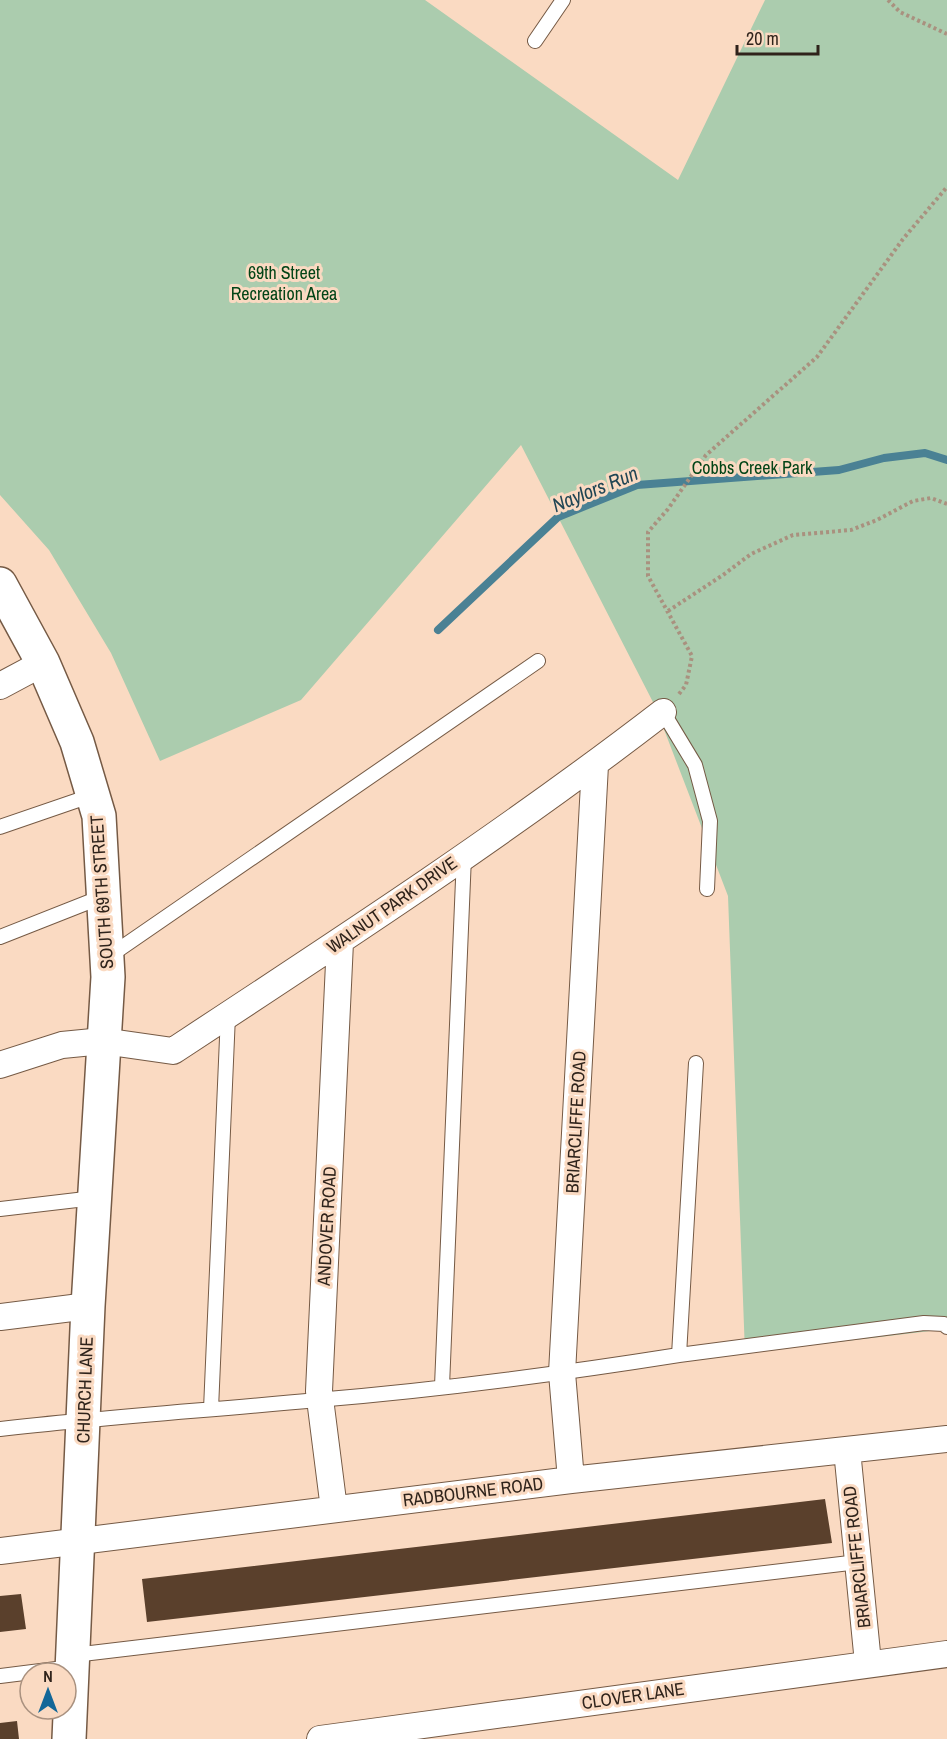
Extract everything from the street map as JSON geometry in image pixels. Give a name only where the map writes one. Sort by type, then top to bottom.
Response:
[{"type":"main road","name":"SOUTH 69TH STREET","points":[[0,584],[44,663],[77,742],[99,816],[108,977],[103,1041]]},
{"type":"main road","name":"CHURCH LANE","points":[[73,1661],[88,1305],[103,1041]]},
{"type":"main road","name":"CHURCH LANE","points":[[69,1739],[70,1721]]},
{"type":"street","points":[[0,686],[44,663]]},
{"type":"street","name":"WALNUT PARK DRIVE","points":[[0,1065],[62,1045],[103,1041],[173,1051],[340,942],[595,765],[663,712]]},
{"type":"street","name":"BRIARCLIFFE ROAD","points":[[571,1480],[562,1373],[595,765]]},
{"type":"street","name":"ANDOVER ROAD","points":[[334,1509],[320,1400],[340,942]]},
{"type":"street","points":[[0,1317],[88,1305]]},
{"type":"street","name":"RADBOURNE ROAD","points":[[0,1551],[571,1480],[947,1439]]},
{"type":"street","name":"BRIARCLIFFE ROAD","points":[[847,1450],[868,1663]]},
{"type":"street","name":"CLOVER LANE","points":[[320,1739],[947,1654]]},
{"type":"lane","points":[[535,41],[563,0]]},
{"type":"lane","points":[[107,959],[538,661]]},
{"type":"lane","points":[[663,712],[695,765],[710,821],[707,889]]},
{"type":"lane","points":[[0,827],[93,795]]},
{"type":"lane","points":[[442,1386],[464,856]]},
{"type":"lane","points":[[0,937],[104,896]]},
{"type":"lane","points":[[211,1409],[228,1015]]},
{"type":"lane","points":[[679,1355],[696,1063]]},
{"type":"lane","points":[[0,1209],[94,1198]]},
{"type":"lane","points":[[0,1430],[84,1419],[320,1400],[562,1373],[679,1355],[924,1323],[944,1324],[947,1328]]},
{"type":"lane","points":[[73,1661],[858,1562]]},
{"type":"lane","points":[[0,1676],[18,1672]]},
{"type":"path","points":[[888,0],[900,12],[947,34]]},
{"type":"path","points":[[663,712],[687,684],[692,656],[648,576],[648,532],[668,509],[706,455],[817,357],[903,239],[947,187]]},
{"type":"path","points":[[668,611],[723,576],[751,554],[792,535],[851,530],[877,520],[913,501],[931,498],[947,504]]},
{"type":"green space","points":[[0,0],[425,0],[678,180],[765,0],[947,0],[947,1329],[745,1353],[728,896],[655,706],[521,445],[301,700],[160,761],[111,653],[49,550],[0,495]]},
{"type":"building","points":[[825,1499],[832,1543],[147,1622],[142,1579]]},
{"type":"building","points":[[21,1594],[26,1629],[0,1632],[0,1596]]},
{"type":"building","points":[[17,1721],[19,1739],[0,1739],[0,1723]]},
{"type":"waterway","name":"Naylors Run","points":[[438,630],[558,517],[637,485],[839,470],[884,458],[925,453],[947,460]]},
{"type":"park label","name":"69th Street Recreation Area","points":[[284,283]]},
{"type":"park label","name":"Cobbs Creek Park","points":[[752,468]]}]
